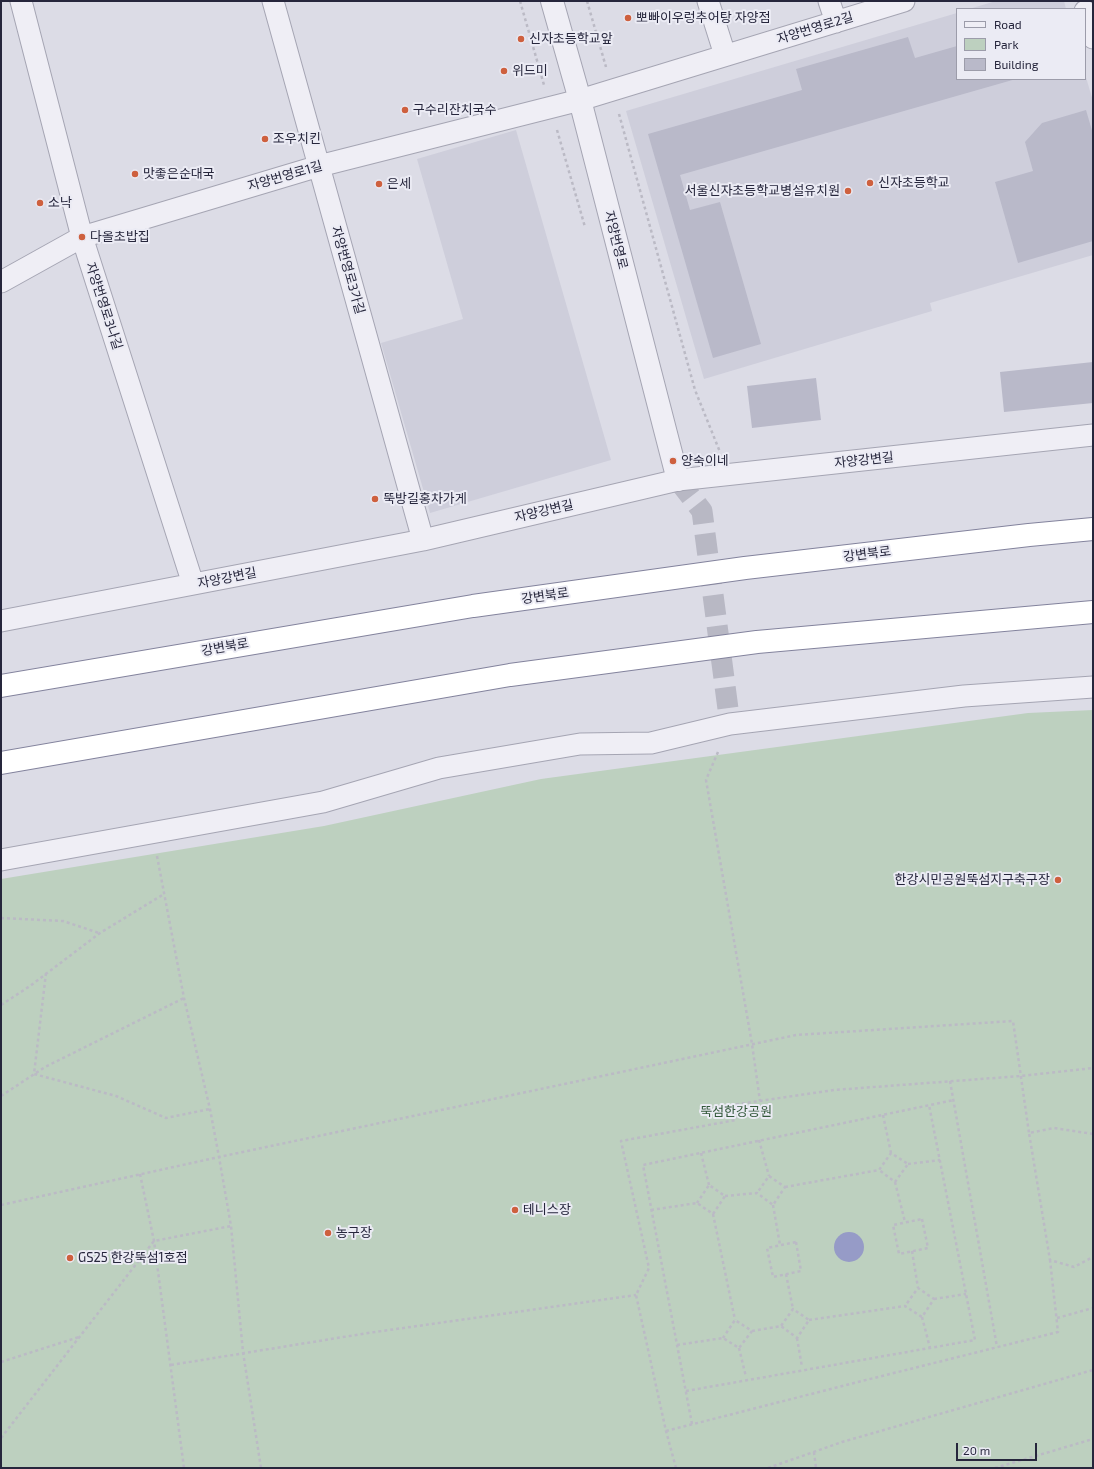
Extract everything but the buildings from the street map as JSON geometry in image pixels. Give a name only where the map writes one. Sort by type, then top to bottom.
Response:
[{"type":"highway","name":"강변북로","points":[[1,686],[473,606],[753,568],[1029,535],[1093,529]]},
{"type":"highway","points":[[1,763],[510,675],[757,642],[1093,612]]},
{"type":"street","name":"자양번영로3나길","points":[[21,1],[82,237],[193,584]]},
{"type":"street","name":"자양번영로3가길","points":[[273,1],[423,540]]},
{"type":"street","name":"자양번영로","points":[[552,1],[580,100],[678,480]]},
{"type":"street","points":[[708,1],[725,54]]},
{"type":"street","points":[[829,1],[836,22]]},
{"type":"street","name":"자양번영로2길","points":[[580,100],[725,54],[904,1]]},
{"type":"street","points":[[1086,14],[1093,38]]},
{"type":"street","name":"자양번영로1길","points":[[1,282],[82,237],[319,166],[580,100]]},
{"type":"street","name":"자양강변길","points":[[1,621],[423,540],[678,480],[1093,435]]},
{"type":"street","points":[[1,860],[322,802],[440,768],[580,744],[651,743],[730,724],[964,696],[1093,687]]},
{"type":"path","points":[[520,1],[586,230]]},
{"type":"path","points":[[587,1],[695,390],[722,456]]},
{"type":"path","points":[[730,724],[706,780],[752,1044],[760,1101]]},
{"type":"path","points":[[152,832],[184,998],[210,1109],[231,1226],[243,1352],[261,1468]]},
{"type":"path","points":[[1,1005],[30,986],[100,933],[164,894]]},
{"type":"path","points":[[1,918],[63,921],[100,933]]},
{"type":"path","points":[[34,1074],[46,974]]},
{"type":"path","points":[[1,1096],[45,1067],[184,998]]},
{"type":"path","points":[[1,1205],[219,1157],[796,1035],[1013,1021],[1050,1260],[1058,1332],[666,1431]]},
{"type":"path","points":[[676,1468],[666,1431],[636,1295],[649,1268],[621,1141],[736,1120],[732,1105],[834,1090],[1021,1076],[1093,1068]]},
{"type":"path","points":[[34,1074],[116,1096],[166,1118],[210,1109]]},
{"type":"path","points":[[950,1081],[997,1347]]},
{"type":"path","points":[[692,1424],[643,1165],[954,1100]]},
{"type":"path","points":[[686,1391],[975,1340],[929,1105]]},
{"type":"path","points":[[883,1115],[891,1153],[908,1164],[940,1160]]},
{"type":"path","points":[[1029,1132],[1054,1128],[1093,1134]]},
{"type":"path","points":[[759,1140],[769,1176],[786,1187],[879,1170],[891,1153]]},
{"type":"path","points":[[701,1153],[709,1185],[725,1196],[757,1194],[773,1205],[780,1245]]},
{"type":"path","points":[[895,1182],[908,1164]]},
{"type":"path","points":[[879,1170],[895,1182],[906,1222]]},
{"type":"path","points":[[140,1174],[154,1241],[184,1468]]},
{"type":"path","points":[[757,1194],[769,1176]]},
{"type":"path","points":[[697,1203],[709,1185]]},
{"type":"path","points":[[773,1205],[786,1187]]},
{"type":"path","points":[[713,1214],[725,1196]]},
{"type":"path","points":[[651,1210],[697,1203],[713,1214],[735,1320],[752,1331]]},
{"type":"path","points":[[922,1219],[928,1248],[899,1254],[894,1225],[906,1222],[922,1219]]},
{"type":"path","points":[[1,1438],[154,1241],[231,1226]]},
{"type":"path","points":[[796,1242],[801,1271],[773,1277],[767,1248],[780,1245],[796,1242]]},
{"type":"path","points":[[905,1306],[918,1288],[912,1252]]},
{"type":"path","points":[[1050,1260],[1074,1267],[1093,1257]]},
{"type":"path","points":[[786,1274],[793,1309],[809,1320],[905,1306],[922,1317],[930,1348]]},
{"type":"path","points":[[918,1288],[934,1299],[966,1294]]},
{"type":"path","points":[[171,1365],[243,1352],[636,1295]]},
{"type":"path","points":[[922,1317],[934,1299]]},
{"type":"path","points":[[1057,1318],[1093,1308]]},
{"type":"path","points":[[739,1348],[752,1331],[780,1326],[793,1309]]},
{"type":"path","points":[[723,1338],[735,1320]]},
{"type":"path","points":[[802,1367],[797,1338],[809,1320]]},
{"type":"path","points":[[780,1326],[797,1338]]},
{"type":"path","points":[[1,1362],[80,1336]]},
{"type":"path","points":[[677,1345],[723,1338],[739,1348],[746,1377]]},
{"type":"path","points":[[768,1468],[842,1442],[1093,1370]]},
{"type":"path","points":[[995,1468],[1093,1439]]},
{"type":"path","points":[[814,1452],[816,1468]]},
{"type":"shaded area","points":[[996,1],[1064,1],[1066,8],[972,8]]},
{"type":"shaded area","name":"신자초등학교","points":[[956,13],[956,80],[1086,80],[1086,77],[1093,101],[1093,255],[930,303],[932,311],[704,379],[626,111]]},
{"type":"shaded area","points":[[516,130],[611,460],[430,513],[381,343],[463,319],[417,159]]},
{"type":"green space","name":"뚝섬한강공원","points":[[1093,710],[1093,1468],[1,1468],[1,879],[324,826],[541,779],[1028,713]]},
{"type":"water","points":[[849,1232],[860,1236],[864,1247],[860,1258],[849,1262],[838,1258],[834,1247],[838,1236]]},
{"type":"tunnel","points":[[678,480],[702,511],[730,724]]},
{"type":"place","name":"뽀빠이우렁추어탕 자양점","points":[[628,18]]},
{"type":"place","name":"신자초등학교앞","points":[[521,39]]},
{"type":"place","name":"위드미","points":[[504,71]]},
{"type":"place","name":"구수리잔치국수","points":[[405,110]]},
{"type":"place","name":"조우치킨","points":[[265,139]]},
{"type":"place","name":"맛좋은순대국","points":[[135,174]]},
{"type":"place","name":"신자초등학교","points":[[870,183]]},
{"type":"place","name":"은세","points":[[379,184]]},
{"type":"place","name":"서울신자초등학교병설유치원","points":[[848,191]]},
{"type":"place","name":"소낙","points":[[40,203]]},
{"type":"place","name":"다올초밥집","points":[[82,237]]},
{"type":"place","name":"양숙이네","points":[[673,461]]},
{"type":"place","name":"뚝방길홍차가게","points":[[375,499]]},
{"type":"place","name":"한강시민공원뚝섬지구축구장","points":[[1058,880]]},
{"type":"place","name":"테니스장","points":[[515,1210]]},
{"type":"place","name":"농구장","points":[[328,1233]]},
{"type":"place","name":"GS25 한강뚝섬1호점","points":[[70,1258]]}]
